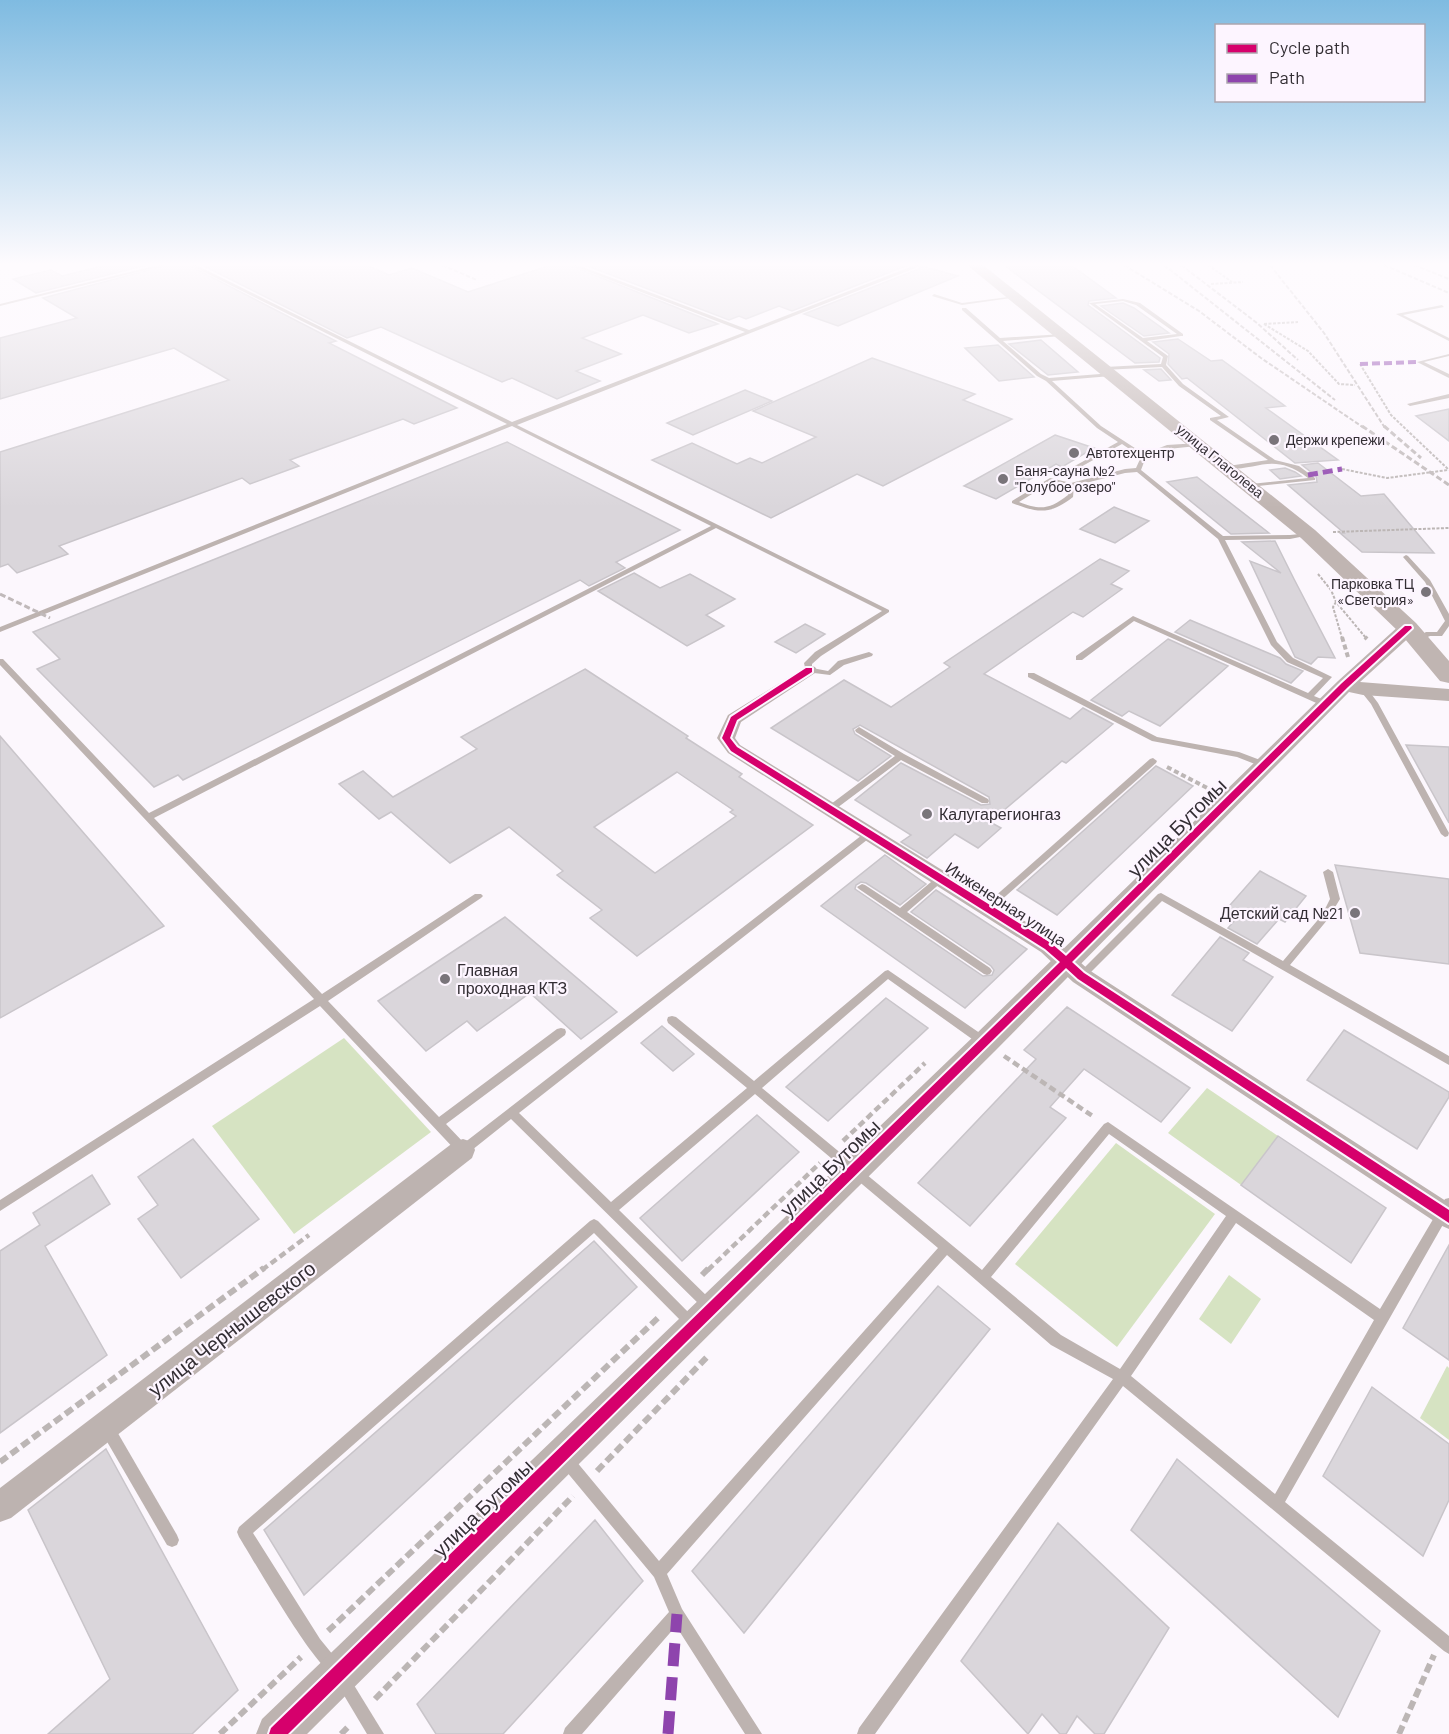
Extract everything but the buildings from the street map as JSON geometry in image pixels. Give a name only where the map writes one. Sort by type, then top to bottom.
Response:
[{"type":"main road","name":"улица Глаголева","points":[[1075,346],[1308,534],[1413,634],[1449,676]]},
{"type":"street","name":"улица Бутомы","points":[[288,1730],[339,1674],[562,1456],[844,1160],[999,1052],[1255,762],[1317,700],[1346,683],[1413,634]]},
{"type":"street","name":"Инженерная улица","points":[[809,670],[734,719],[726,738],[734,749],[1048,946],[1074,969],[1447,1211]]},
{"type":"street","points":[[1346,683],[1449,695]]},
{"type":"street","name":"улица Чернышевского","points":[[0,1508],[463,1150]]},
{"type":"lane","points":[[355,346],[887,611],[819,654],[808,663],[809,670],[830,673],[841,663],[869,654]]},
{"type":"lane","points":[[0,630],[710,346]]},
{"type":"lane","points":[[1006,346],[1048,380],[1098,427],[1144,456]]},
{"type":"lane","points":[[1151,346],[1166,357],[1163,365]]},
{"type":"lane","points":[[1449,355],[1419,362],[1449,376]]},
{"type":"lane","points":[[1048,380],[1163,365]]},
{"type":"lane","points":[[1163,365],[1181,385],[1226,417],[1212,419],[1272,461],[1297,467],[1314,479],[1251,486]]},
{"type":"lane","points":[[1410,404],[1449,396]]},
{"type":"lane","points":[[1075,468],[1122,442]]},
{"type":"lane","points":[[1138,470],[1144,456],[1167,447],[1199,444]]},
{"type":"lane","points":[[1228,468],[1272,461]]},
{"type":"lane","points":[[1071,484],[1071,496],[1059,507],[1035,511],[1014,502],[1052,479],[1071,484],[1138,470],[1221,538],[1274,643],[1290,660],[1346,683],[1374,703],[1445,834]]},
{"type":"lane","points":[[148,817],[716,526]]},
{"type":"lane","points":[[1221,538],[1290,537],[1308,534]]},
{"type":"lane","points":[[1406,557],[1428,581],[1449,621],[1439,634],[1413,634]]},
{"type":"lane","points":[[1078,657],[1133,618],[1317,700]]},
{"type":"lane","points":[[0,661],[463,1150],[869,834]]},
{"type":"lane","points":[[1031,675],[1155,739],[1255,762]]},
{"type":"lane","points":[[859,730],[901,756],[985,801]]},
{"type":"lane","points":[[830,809],[901,756]]},
{"type":"lane","points":[[987,908],[1153,761]]},
{"type":"lane","points":[[1284,966],[1325,917],[1335,899],[1328,872]]},
{"type":"lane","points":[[900,913],[940,879]]},
{"type":"lane","points":[[862,887],[987,971]]},
{"type":"lane","points":[[0,1206],[321,1000],[478,896]]},
{"type":"lane","points":[[1074,969],[1161,896],[1449,1061]]},
{"type":"lane","points":[[611,1210],[888,974],[999,1052]]},
{"type":"lane","points":[[672,1020],[844,1160],[1056,1340],[1122,1377],[1445,1642]]},
{"type":"lane","points":[[438,1124],[561,1032]]},
{"type":"lane","points":[[512,1113],[611,1210],[697,1315]]},
{"type":"lane","points":[[983,1278],[1108,1127],[1382,1318]]},
{"type":"lane","points":[[1276,1505],[1382,1318],[1447,1211]]},
{"type":"lane","points":[[865,1734],[1122,1377],[1234,1215]]},
{"type":"lane","points":[[376,1734],[339,1674],[315,1644],[244,1532],[594,1225],[697,1315]]},
{"type":"lane","points":[[658,1572],[946,1247]]},
{"type":"lane","points":[[106,1426],[117,1441],[172,1540]]},
{"type":"lane","points":[[562,1456],[658,1572],[677,1614],[754,1734]]},
{"type":"lane","points":[[571,1734],[677,1614]]},
{"type":"path","points":[[1300,346],[1308,351],[1339,384],[1355,385]]},
{"type":"path","points":[[1360,364],[1391,415],[1449,470]]},
{"type":"path","points":[[1342,469],[1387,478],[1449,470]]},
{"type":"path","points":[[1330,532],[1449,528]]},
{"type":"path","points":[[1336,602],[1333,607],[1348,658]]},
{"type":"path","points":[[1153,761],[1211,790]]},
{"type":"path","points":[[1203,799],[1211,790],[1255,762]]},
{"type":"path","points":[[999,1052],[1108,1127]]},
{"type":"path","points":[[220,1734],[315,1644],[697,1315],[844,1160],[928,1060]]},
{"type":"path","points":[[0,1462],[314,1231]]},
{"type":"path","points":[[341,1734],[585,1484],[697,1315]]},
{"type":"path","points":[[1399,1734],[1445,1642]]},
{"type":"green space","points":[[344,1038],[431,1132],[294,1234],[212,1126]]},
{"type":"green space","points":[[1207,1088],[1278,1136],[1241,1185],[1168,1133]]},
{"type":"green space","points":[[1116,1143],[1215,1214],[1117,1347],[1015,1264]]},
{"type":"green space","points":[[1229,1275],[1261,1299],[1231,1344],[1199,1319]]},
{"type":"green space","points":[[1447,1366],[1449,1368],[1449,1440],[1420,1418]]},
{"type":"railway","points":[[1245,346],[1364,428]]},
{"type":"railway","points":[[1266,346],[1335,400]]},
{"type":"railway","points":[[1282,346],[1298,360]]},
{"type":"railway","points":[[1332,346],[1385,428]]},
{"type":"railway","points":[[1362,426],[1449,485]]},
{"type":"railway","points":[[1384,426],[1421,458]]},
{"type":"railway","points":[[0,594],[50,618]]},
{"type":"marked path","points":[[1360,364],[1419,362]]},
{"type":"marked path","points":[[1308,475],[1342,469]]},
{"type":"marked path","points":[[668,1734],[677,1614]]},
{"type":"cycle path","points":[[277,1734],[985,1043],[1345,685],[1408,628]]},
{"type":"cycle path","points":[[809,670],[734,719],[726,738],[734,749],[1048,946],[1081,976],[1449,1217]]},
{"type":"place","name":"Держи крепежи","points":[[1274,440]]},
{"type":"place","name":"Автотехцентр","points":[[1074,453]]},
{"type":"place","name":"Баня-сауна №2 \"Голубое озеро\"","points":[[1003,479]]},
{"type":"place","name":"Парковка ТЦ «Светория»","points":[[1426,592]]},
{"type":"place","name":"Калугарегионгаз","points":[[927,814]]},
{"type":"place","name":"Детский сад №21","points":[[1355,913]]},
{"type":"place","name":"Главная проходная КТЗ","points":[[445,979]]}]
